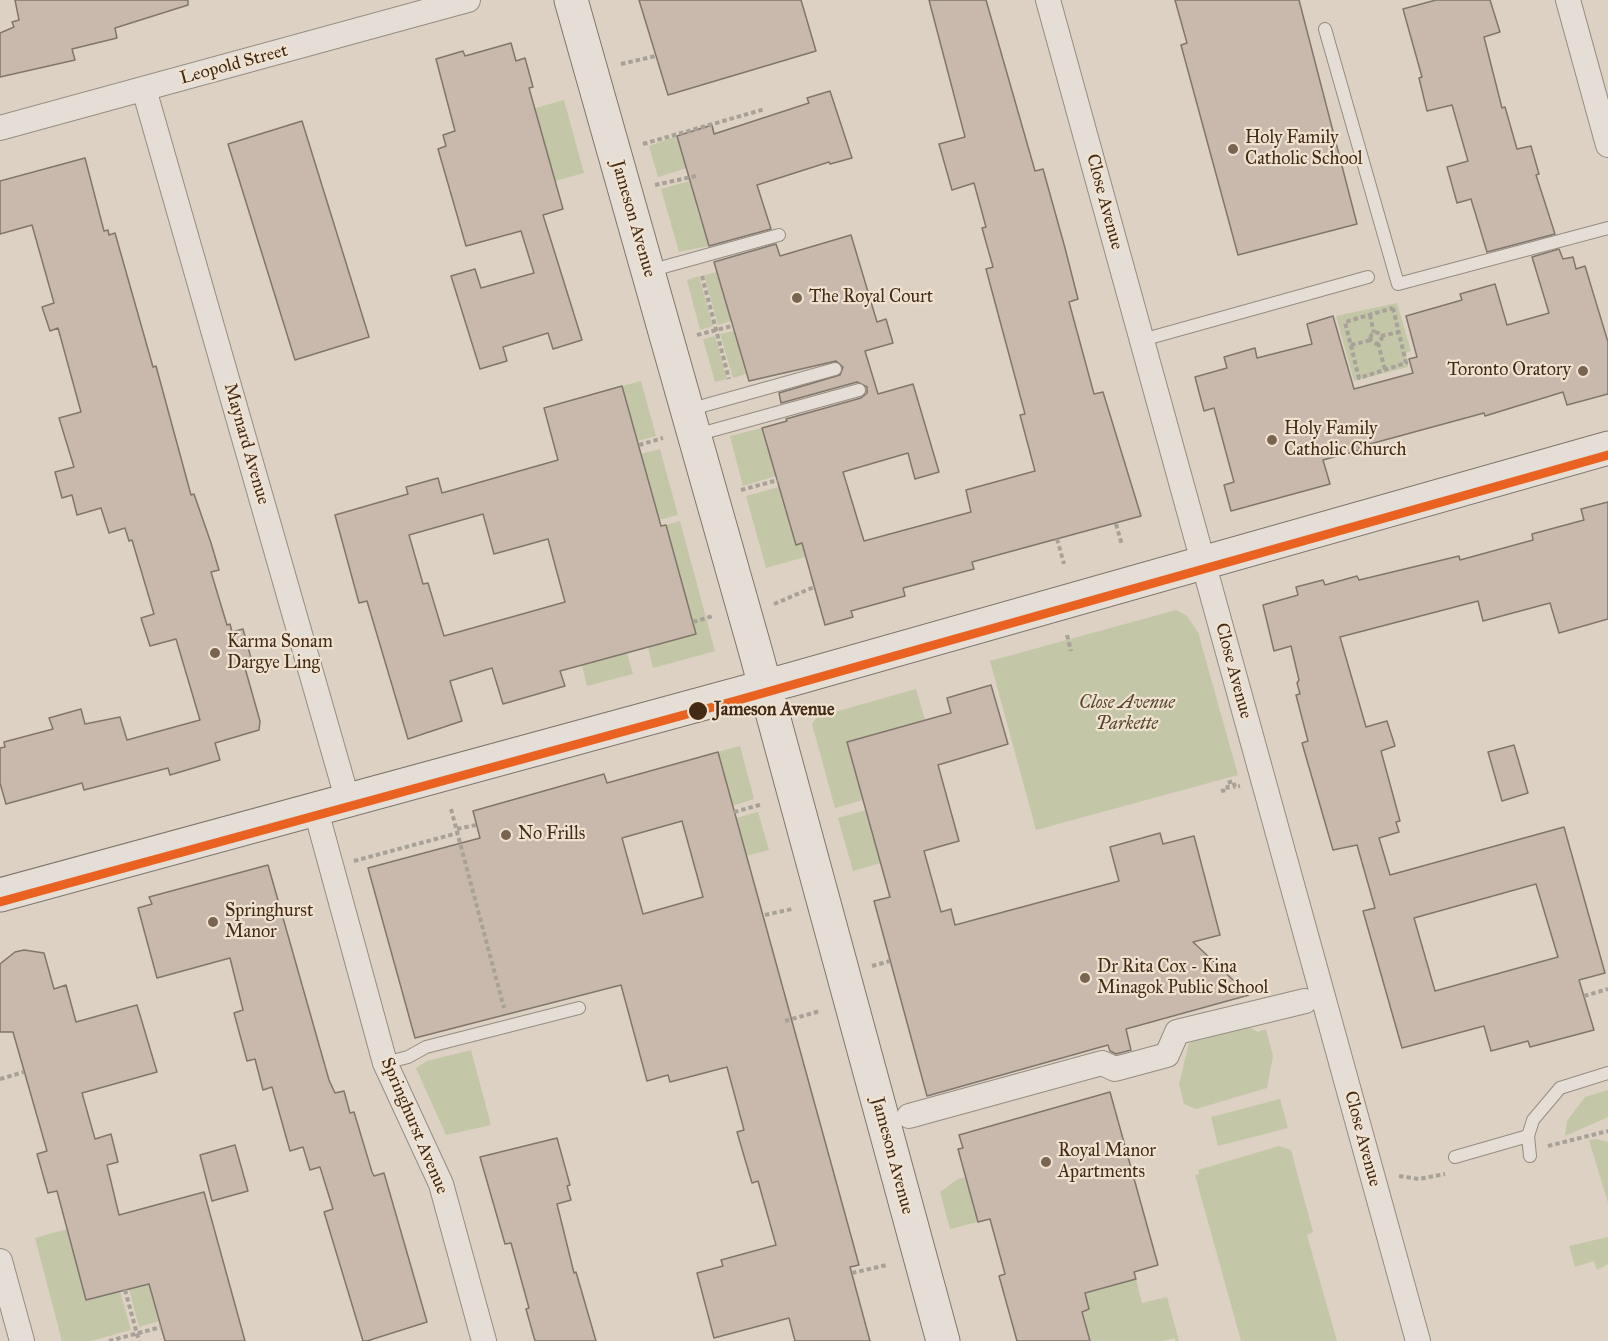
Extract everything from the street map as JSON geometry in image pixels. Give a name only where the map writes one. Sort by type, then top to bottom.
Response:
[{"type":"main road","name":"Jameson Avenue","points":[[571,0],[648,271],[682,428],[764,686],[943,1341]]},
{"type":"main road","points":[[0,895],[347,798],[764,686],[1608,448]]},
{"type":"street","name":"Leopold Street","points":[[0,128],[468,0]]},
{"type":"street","name":"Close Avenue","points":[[1048,0],[1418,1341]]},
{"type":"street","points":[[1568,0],[1608,145]]},
{"type":"street","name":"Maynard Avenue","points":[[144,89],[347,798]]},
{"type":"street","name":"Springhurst Avenue","points":[[315,807],[385,1063],[441,1184],[484,1341]]},
{"type":"street","points":[[909,1116],[1102,1063],[1114,1069],[1167,1056],[1178,1032],[1305,1001]]},
{"type":"street","points":[[2,1273],[22,1341]]},
{"type":"lane","points":[[1325,29],[1398,284],[1608,228]]},
{"type":"lane","points":[[648,271],[778,235]]},
{"type":"lane","points":[[1142,340],[1368,277]]},
{"type":"lane","points":[[682,428],[835,369]]},
{"type":"lane","points":[[682,428],[859,390]]},
{"type":"lane","points":[[385,1063],[408,1057],[426,1047],[579,1008]]},
{"type":"lane","points":[[1530,1156],[1528,1136],[1533,1120],[1560,1088],[1608,1073]]},
{"type":"lane","points":[[1455,1157],[1528,1136]]},
{"type":"path","points":[[621,64],[656,56]]},
{"type":"path","points":[[643,144],[765,109]]},
{"type":"path","points":[[654,185],[696,176]]},
{"type":"path","points":[[700,270],[729,379],[720,382]]},
{"type":"path","points":[[1393,308],[1406,363],[1359,378],[1345,322],[1370,315],[1393,308]]},
{"type":"path","points":[[1370,315],[1374,333],[1371,340]]},
{"type":"path","points":[[697,335],[732,326]]},
{"type":"path","points":[[1374,333],[1381,336],[1399,332]]},
{"type":"path","points":[[1381,336],[1378,343],[1385,370]]},
{"type":"path","points":[[1351,345],[1371,340],[1378,343]]},
{"type":"path","points":[[639,446],[682,428]]},
{"type":"path","points":[[740,491],[778,480]]},
{"type":"path","points":[[1116,524],[1122,544]]},
{"type":"path","points":[[1057,539],[1064,564]]},
{"type":"path","points":[[772,605],[814,587]]},
{"type":"path","points":[[693,622],[713,616]]},
{"type":"path","points":[[1067,635],[1071,651]]},
{"type":"path","points":[[1221,791],[1228,790],[1227,783],[1233,781],[1235,787],[1244,785]]},
{"type":"path","points":[[734,812],[763,804]]},
{"type":"path","points":[[451,808],[508,1027]]},
{"type":"path","points":[[354,861],[476,825]]},
{"type":"path","points":[[765,915],[792,909]]},
{"type":"path","points":[[869,968],[890,961]]},
{"type":"path","points":[[1584,996],[1608,989]]},
{"type":"path","points":[[785,1021],[820,1011]]},
{"type":"path","points":[[0,1079],[24,1072]]},
{"type":"path","points":[[1587,1135],[1608,1131]]},
{"type":"path","points":[[852,1273],[887,1265]]},
{"type":"path","points":[[125,1290],[139,1341]]},
{"type":"path","points":[[109,1341],[160,1327]]},
{"type":"green space","points":[[564,100],[584,173],[555,181],[518,113]]},
{"type":"green space","points":[[677,136],[687,168],[658,177],[649,146]]},
{"type":"green space","points":[[697,179],[704,203],[696,206],[709,246],[679,252],[661,189]]},
{"type":"green space","points":[[717,272],[731,321],[718,325],[704,275]]},
{"type":"green space","points":[[699,276],[713,326],[700,330],[687,280]]},
{"type":"green space","points":[[1397,303],[1411,351],[1406,353],[1408,367],[1354,381],[1336,316]]},
{"type":"green space","points":[[734,331],[746,374],[733,378],[720,334]]},
{"type":"green space","points":[[715,336],[727,379],[715,382],[703,339]]},
{"type":"green space","points":[[641,381],[656,436],[637,441],[622,386]]},
{"type":"green space","points":[[762,428],[776,476],[743,486],[730,436]]},
{"type":"green space","points":[[660,449],[678,515],[651,522],[656,508],[641,454]]},
{"type":"green space","points":[[779,487],[820,538],[823,552],[766,568],[746,496]]},
{"type":"green space","points":[[680,521],[715,651],[653,668],[648,647],[696,634],[666,525]]},
{"type":"green space","name":"Close Avenue Parkette","points":[[1176,610],[1187,616],[1198,632],[1238,775],[1036,830],[990,661]]},
{"type":"green space","points":[[627,653],[633,674],[587,686],[582,665]]},
{"type":"green space","points":[[916,689],[925,720],[847,742],[863,800],[835,808],[812,724],[817,717]]},
{"type":"green space","points":[[740,746],[754,799],[732,806],[718,752]]},
{"type":"green space","points":[[866,810],[881,863],[853,871],[838,818]]},
{"type":"green space","points":[[758,812],[769,850],[746,856],[736,818]]},
{"type":"green space","points":[[1248,1026],[1258,1032],[1266,1029],[1273,1056],[1267,1088],[1196,1109],[1184,1104],[1179,1084],[1189,1043]]},
{"type":"green space","points":[[471,1050],[491,1125],[446,1135],[416,1068],[427,1061]]},
{"type":"green space","points":[[1608,1090],[1608,1117],[1565,1136],[1567,1121],[1585,1097]]},
{"type":"green space","points":[[1280,1099],[1288,1128],[1218,1146],[1211,1117]]},
{"type":"green space","points":[[1589,1140],[1608,1142],[1608,1203]]},
{"type":"green space","points":[[1279,1146],[1291,1150],[1313,1232],[1307,1235],[1337,1341],[1241,1341],[1195,1175],[1199,1174],[1198,1170]]},
{"type":"green space","points":[[966,1177],[978,1222],[950,1229],[940,1192],[958,1179]]},
{"type":"green space","points":[[67,1229],[86,1300],[120,1291],[131,1330],[91,1341],[62,1341],[35,1238]]},
{"type":"green space","points":[[1608,1237],[1608,1264],[1597,1270],[1594,1261],[1575,1267],[1569,1246]]},
{"type":"green space","points":[[1136,1279],[1142,1303],[1167,1297],[1179,1341],[1175,1341],[1174,1338],[1162,1341],[1090,1341],[1082,1312],[1089,1309],[1085,1293]]},
{"type":"green space","points":[[149,1284],[159,1321],[139,1327],[129,1289]]},
{"type":"building","points":[[15,0],[188,0],[188,5],[115,28],[117,38],[72,49],[75,60],[0,77],[0,33],[14,27],[12,22],[19,20]]},
{"type":"building","points":[[639,0],[801,0],[816,51],[668,95]]},
{"type":"building","points":[[929,0],[986,0],[1035,171],[1043,169],[1065,248],[1078,299],[1069,302],[1094,394],[1103,392],[1141,516],[972,562],[974,569],[903,588],[905,596],[851,611],[853,617],[825,625],[802,543],[796,545],[762,428],[861,398],[867,393],[867,387],[857,382],[781,403],[779,393],[840,375],[843,367],[836,361],[749,381],[714,262],[776,244],[780,256],[851,235],[877,322],[886,319],[893,343],[865,351],[878,394],[913,384],[939,472],[915,479],[908,453],[843,472],[864,541],[971,512],[966,490],[1035,471],[1020,415],[1025,414],[986,269],[993,267],[982,228],[986,227],[974,183],[952,190],[939,144],[965,137]]},
{"type":"building","points":[[1175,0],[1299,0],[1357,224],[1238,255],[1181,45],[1187,43]]},
{"type":"building","points":[[1436,0],[1490,0],[1500,32],[1484,37],[1502,108],[1505,107],[1517,149],[1531,146],[1539,174],[1536,175],[1555,234],[1487,252],[1471,199],[1457,203],[1447,167],[1468,161],[1452,105],[1427,111],[1419,78],[1422,77],[1403,9]]},
{"type":"building","points":[[511,43],[516,61],[525,58],[533,87],[529,88],[563,209],[543,215],[582,340],[553,349],[548,333],[503,347],[507,361],[480,369],[451,276],[475,269],[481,288],[534,273],[521,231],[466,246],[438,149],[446,146],[443,135],[455,131],[436,59],[463,51],[465,56]]},
{"type":"building","points":[[830,91],[852,158],[830,164],[829,162],[757,185],[771,229],[709,246],[677,136],[712,125],[714,134],[809,103],[807,98]]},
{"type":"building","points":[[302,121],[369,337],[295,360],[228,144]]},
{"type":"building","points":[[85,158],[104,231],[108,230],[109,235],[115,233],[153,367],[156,366],[191,495],[194,494],[211,543],[219,570],[211,572],[227,625],[230,624],[232,632],[243,629],[251,658],[243,661],[260,721],[259,730],[215,743],[220,760],[170,775],[168,768],[84,790],[82,783],[6,804],[0,783],[0,748],[5,747],[4,742],[53,729],[49,718],[81,709],[85,724],[120,717],[127,740],[200,720],[176,639],[150,646],[141,618],[154,614],[132,540],[129,541],[125,528],[109,533],[101,508],[77,515],[72,495],[62,498],[55,472],[74,467],[59,418],[81,412],[58,328],[50,331],[42,307],[54,303],[32,225],[0,234],[0,181]]},
{"type":"building","points":[[1559,249],[1563,259],[1573,257],[1576,269],[1585,266],[1608,342],[1608,394],[1567,405],[1563,392],[1485,416],[1484,413],[1359,447],[1360,450],[1323,460],[1330,484],[1231,511],[1224,485],[1234,482],[1214,408],[1204,411],[1195,377],[1227,368],[1224,357],[1255,348],[1257,358],[1312,344],[1307,324],[1333,316],[1354,389],[1413,373],[1409,359],[1417,357],[1406,316],[1462,300],[1460,294],[1495,284],[1507,325],[1549,313],[1532,257]]},
{"type":"building","points":[[622,386],[661,526],[666,525],[696,634],[560,671],[565,686],[503,704],[492,668],[450,681],[462,721],[408,739],[367,601],[359,603],[335,515],[408,494],[406,487],[438,478],[442,493],[558,460],[544,408]],"holes":[[[483,514],[494,554],[548,539],[565,602],[444,636],[428,583],[423,584],[409,535]]]},
{"type":"building","points":[[1608,502],[1608,619],[1559,633],[1550,603],[1483,621],[1478,601],[1340,637],[1366,727],[1387,721],[1395,746],[1381,751],[1400,821],[1396,822],[1399,832],[1379,838],[1390,875],[1564,827],[1605,973],[1579,980],[1594,1030],[1530,1047],[1528,1041],[1491,1051],[1484,1026],[1402,1048],[1363,911],[1375,908],[1357,845],[1333,850],[1302,743],[1308,741],[1296,695],[1300,694],[1297,683],[1299,680],[1291,646],[1274,651],[1263,605],[1298,595],[1296,587],[1323,580],[1325,585],[1357,576],[1359,580],[1459,556],[1460,560],[1533,540],[1532,534],[1584,520],[1581,509]],"holes":[[[1536,884],[1558,957],[1435,991],[1414,918]]]},
{"type":"building","points":[[991,685],[1008,744],[938,765],[959,841],[924,851],[941,912],[951,909],[955,925],[1119,881],[1110,847],[1160,833],[1163,844],[1194,836],[1220,935],[1193,942],[1249,995],[1126,1029],[1131,1050],[1116,1054],[1110,1051],[1108,1045],[927,1096],[874,901],[890,897],[847,742],[951,713],[947,698]]},
{"type":"building","points":[[1514,745],[1528,793],[1502,801],[1488,752]]},
{"type":"building","points":[[718,752],[859,1265],[850,1267],[870,1341],[795,1341],[789,1318],[714,1338],[697,1273],[723,1266],[721,1260],[776,1245],[758,1181],[752,1183],[737,1132],[744,1130],[727,1067],[670,1082],[668,1075],[647,1081],[621,985],[415,1038],[368,868],[480,838],[473,811],[604,774],[607,783]],"holes":[[[682,821],[703,897],[643,914],[622,838]]]},
{"type":"building","points":[[268,865],[329,1080],[335,1093],[344,1091],[350,1113],[354,1112],[374,1176],[384,1173],[427,1322],[367,1341],[363,1341],[324,1212],[333,1209],[320,1167],[310,1170],[303,1147],[290,1151],[272,1087],[263,1090],[255,1059],[247,1061],[234,1013],[243,1010],[230,958],[157,978],[138,908],[152,904],[149,897]]},
{"type":"building","points":[[24,950],[44,953],[54,989],[66,985],[76,1022],[137,1005],[157,1072],[82,1093],[95,1139],[111,1134],[118,1162],[107,1165],[119,1215],[204,1192],[245,1341],[165,1341],[149,1284],[86,1300],[57,1191],[48,1193],[37,1154],[47,1151],[13,1032],[0,1032],[0,964],[15,952]]},
{"type":"building","points":[[1110,1092],[1158,1265],[1134,1272],[1136,1279],[1085,1293],[1089,1309],[1082,1312],[1090,1341],[1017,1341],[999,1276],[1005,1274],[990,1219],[978,1222],[958,1149],[963,1148],[959,1135]]},
{"type":"building","points":[[557,1138],[570,1185],[567,1186],[571,1200],[557,1204],[574,1273],[576,1272],[596,1341],[535,1341],[526,1309],[529,1308],[511,1243],[505,1244],[480,1157]]},
{"type":"building","points":[[235,1145],[248,1191],[212,1201],[200,1155]]},
{"type":"transit line","points":[[0,902],[735,701],[1608,455]]},
{"type":"place","name":"Holy Family Catholic School","points":[[1233,149]]},
{"type":"place","name":"The Royal Court","points":[[797,298]]},
{"type":"place","name":"Toronto Oratory","points":[[1583,371]]},
{"type":"place","name":"Holy Family Catholic Church","points":[[1272,440]]},
{"type":"place","name":"Karma Sonam Dargye Ling","points":[[215,653]]},
{"type":"place","name":"Jameson Avenue","points":[[698,711]]},
{"type":"place","name":"No Frills","points":[[506,835]]},
{"type":"place","name":"Springhurst Manor","points":[[213,922]]},
{"type":"place","name":"Dr Rita Cox - Kina Minagok Public School","points":[[1085,978]]},
{"type":"place","name":"Royal Manor Apartments","points":[[1046,1162]]}]
